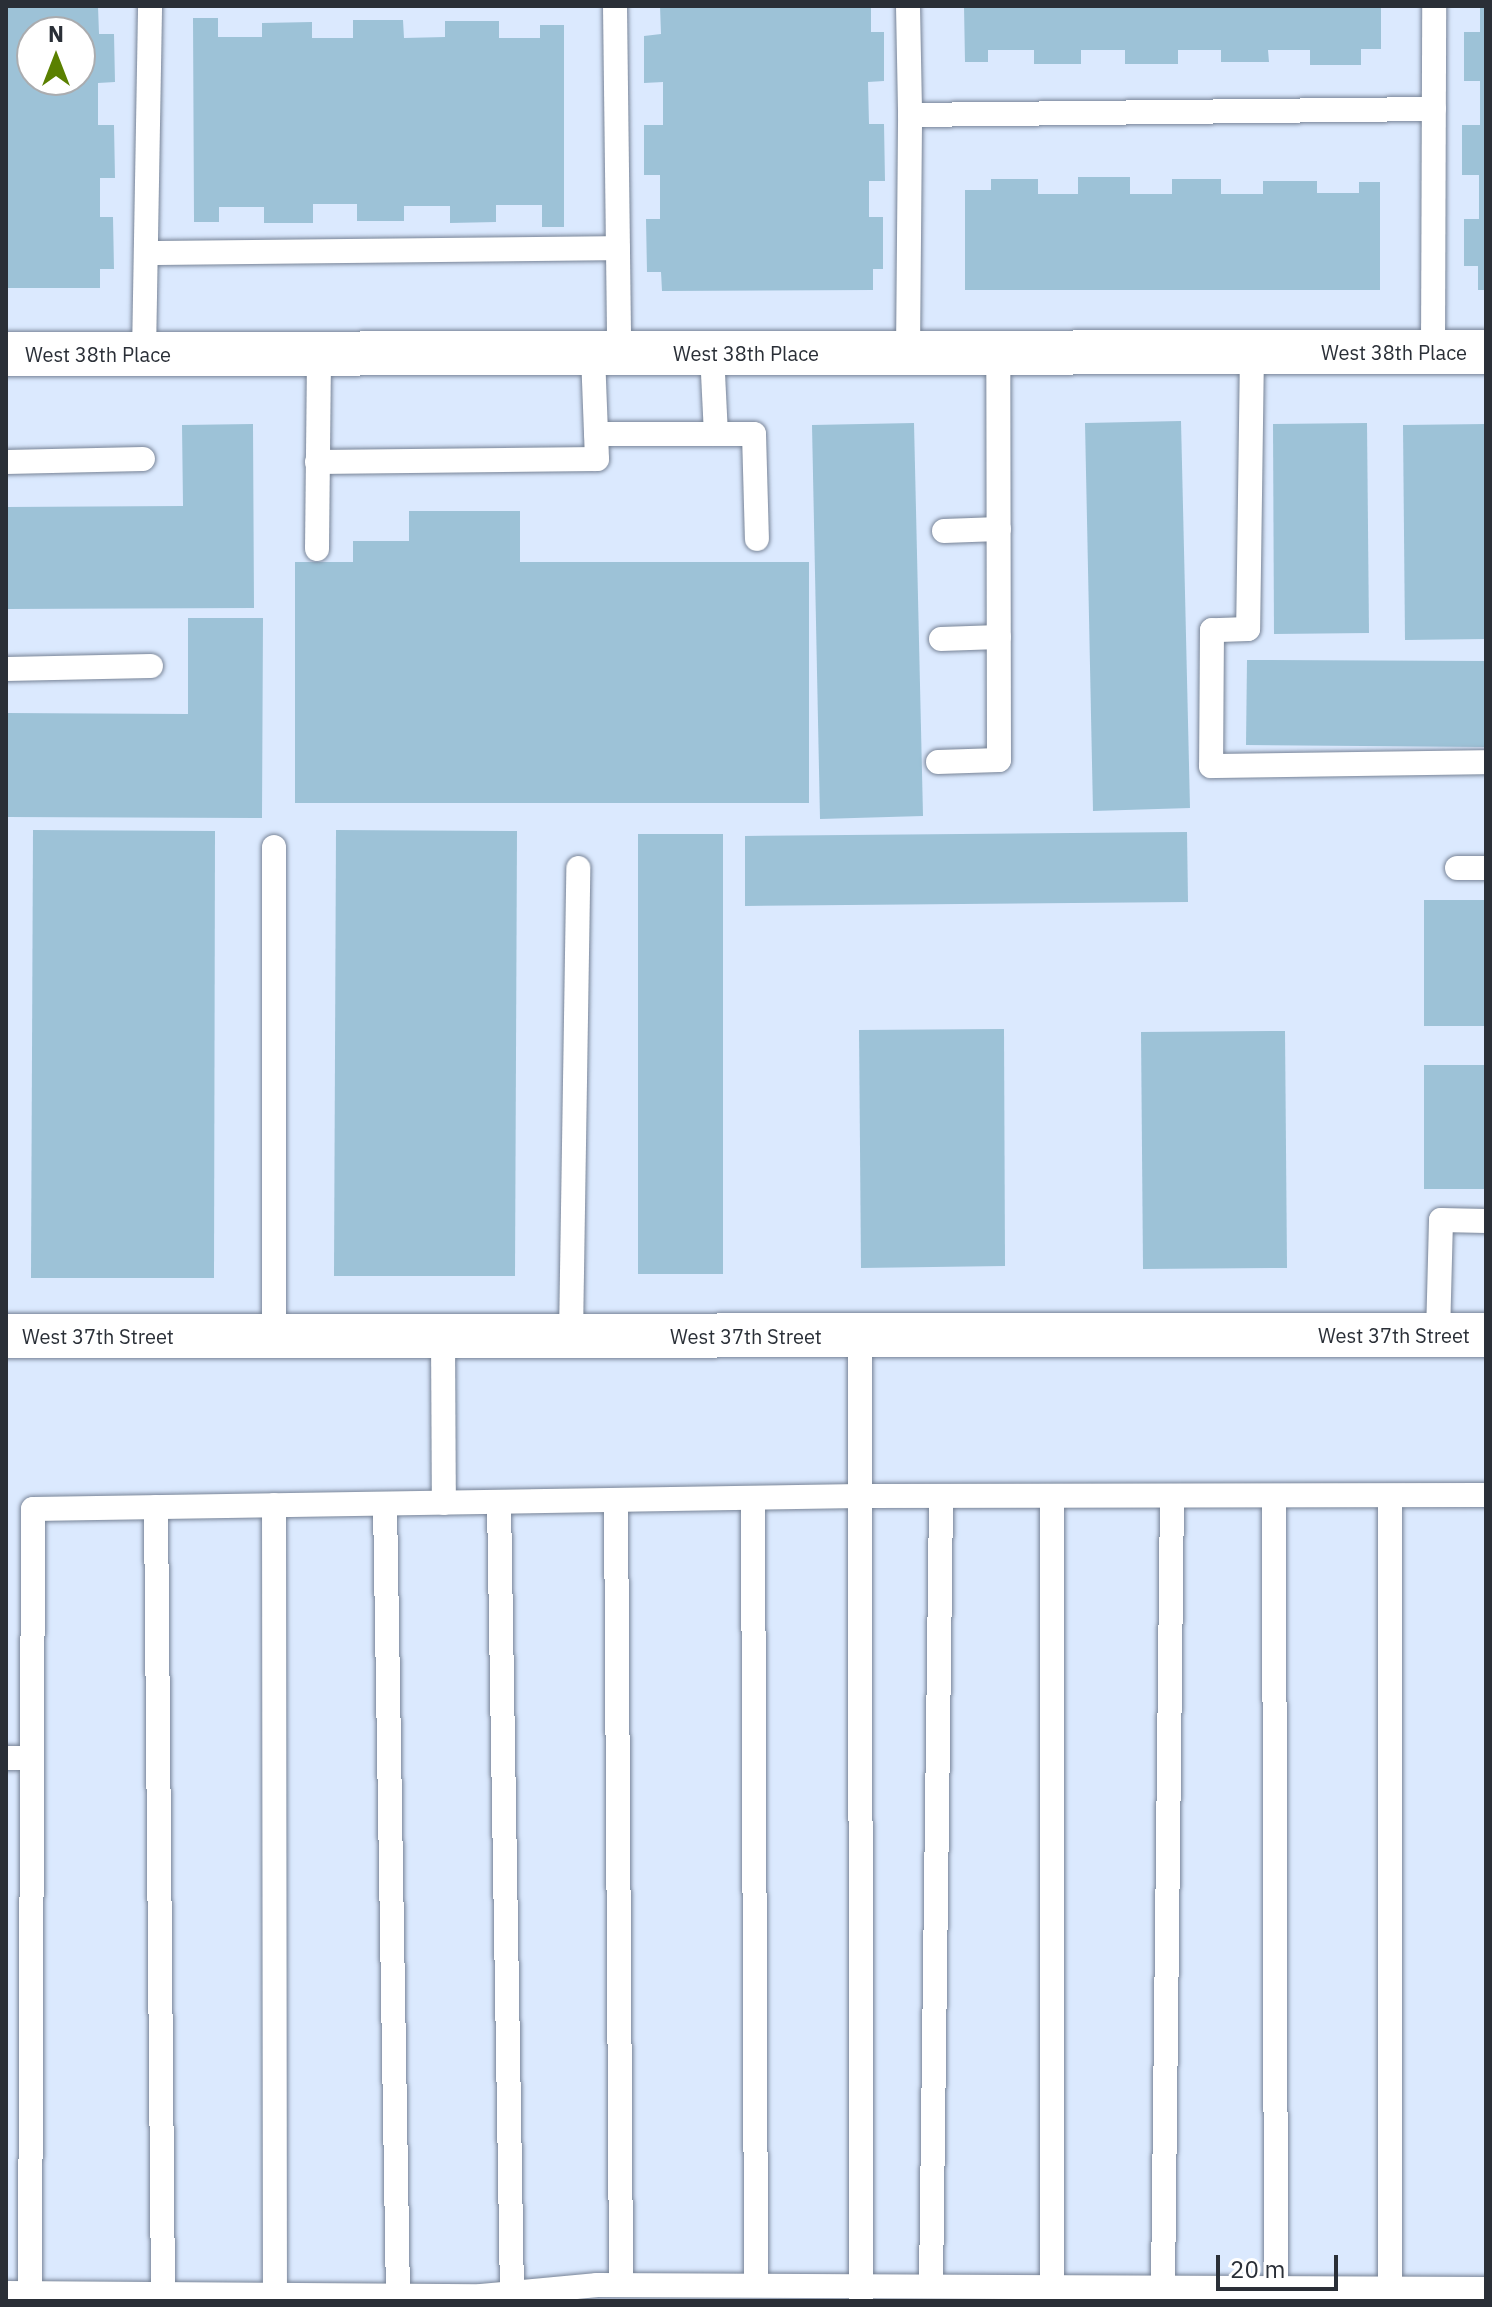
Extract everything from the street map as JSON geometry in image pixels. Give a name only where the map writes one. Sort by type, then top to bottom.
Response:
[{"type":"street","name":"West 38th Place","points":[[6,354],[1486,352]]},
{"type":"street","name":"West 37th Street","points":[[6,1336],[1486,1335]]},
{"type":"lane","points":[[144,354],[150,6]]},
{"type":"lane","points":[[317,462],[597,459],[596,434],[618,248],[615,6]]},
{"type":"lane","points":[[908,6],[908,353]]},
{"type":"lane","points":[[1433,352],[1434,6]]},
{"type":"lane","points":[[910,115],[1434,109]]},
{"type":"lane","points":[[146,253],[618,248]]},
{"type":"lane","points":[[1252,352],[1248,629],[1212,630],[1211,766],[1486,762]]},
{"type":"lane","points":[[317,549],[319,353]]},
{"type":"lane","points":[[712,353],[716,434]]},
{"type":"lane","points":[[938,762],[999,760],[998,353]]},
{"type":"lane","points":[[596,434],[754,434],[757,539]]},
{"type":"lane","points":[[6,462],[143,459]]},
{"type":"lane","points":[[944,531],[999,529]]},
{"type":"lane","points":[[941,639],[999,637]]},
{"type":"lane","points":[[6,669],[151,666]]},
{"type":"lane","points":[[274,847],[274,1336]]},
{"type":"lane","points":[[571,1336],[578,868]]},
{"type":"lane","points":[[1457,868],[1486,868]]},
{"type":"lane","points":[[1438,1335],[1441,1220],[1486,1221]]},
{"type":"lane","points":[[443,1336],[444,1503]]},
{"type":"lane","points":[[860,1336],[861,2293]]},
{"type":"lane","points":[[1486,1495],[860,1496],[33,1509],[32,1758],[18,2293],[398,2296],[512,2293],[621,2285],[756,2285],[861,2293],[931,2285],[1486,2289]]},
{"type":"lane","points":[[931,2285],[941,1496]]},
{"type":"lane","points":[[1052,1496],[1052,2286]]},
{"type":"lane","points":[[1163,2287],[1172,1496]]},
{"type":"lane","points":[[1274,1496],[1276,2287]]},
{"type":"lane","points":[[1390,1496],[1390,2288]]},
{"type":"lane","points":[[753,1499],[756,2285]]},
{"type":"lane","points":[[616,1501],[621,2285]]},
{"type":"lane","points":[[499,1502],[512,2293]]},
{"type":"lane","points":[[385,1504],[398,2296]]},
{"type":"lane","points":[[274,1505],[275,2295]]},
{"type":"lane","points":[[156,1507],[163,2294]]},
{"type":"lane","points":[[6,1758],[32,1758]]},
{"type":"building","points":[[6,6],[98,6],[99,34],[114,34],[115,82],[98,83],[98,125],[114,125],[115,178],[100,178],[100,217],[113,217],[114,269],[100,269],[100,288],[6,288]]},
{"type":"building","points":[[660,6],[871,6],[871,32],[884,32],[884,81],[868,82],[869,124],[884,124],[885,181],[869,181],[869,217],[883,217],[883,269],[873,269],[873,290],[662,291],[661,272],[647,272],[646,219],[660,219],[660,175],[644,175],[644,125],[663,125],[663,82],[644,83],[644,36],[661,34]]},
{"type":"building","points":[[964,6],[1381,6],[1381,49],[1361,49],[1361,65],[1310,65],[1310,50],[1268,50],[1269,62],[1221,62],[1221,50],[1178,50],[1178,64],[1125,64],[1125,50],[1081,50],[1081,64],[1034,64],[1034,50],[988,50],[988,62],[965,62]]},
{"type":"building","points":[[1480,6],[1486,6],[1486,290],[1478,290],[1478,266],[1464,266],[1464,219],[1479,219],[1479,175],[1462,175],[1462,125],[1480,125],[1480,81],[1464,81],[1464,32],[1480,32]]},
{"type":"building","points":[[193,18],[218,18],[218,37],[262,37],[262,23],[312,22],[312,38],[353,38],[353,20],[403,20],[404,38],[445,37],[445,21],[499,21],[499,38],[540,38],[540,25],[564,25],[564,227],[542,227],[542,205],[496,205],[496,222],[450,223],[450,206],[404,206],[404,221],[357,221],[357,204],[313,204],[313,223],[264,223],[264,207],[219,207],[219,222],[194,222]]},
{"type":"building","points":[[1078,177],[1130,177],[1130,194],[1172,194],[1172,179],[1221,179],[1221,194],[1263,194],[1263,181],[1317,181],[1317,193],[1359,193],[1359,182],[1380,182],[1380,290],[965,290],[965,190],[991,190],[991,179],[1038,179],[1038,194],[1078,194]]},
{"type":"building","points":[[1181,421],[1190,808],[1093,811],[1085,423]]},
{"type":"building","points":[[914,423],[923,816],[820,819],[812,425]]},
{"type":"building","points":[[1367,423],[1369,633],[1274,634],[1273,424]]},
{"type":"building","points":[[253,424],[254,608],[6,609],[6,507],[183,506],[182,425]]},
{"type":"building","points":[[1486,424],[1486,639],[1405,640],[1403,425]]},
{"type":"building","points":[[409,511],[520,511],[520,562],[809,562],[809,803],[295,803],[295,562],[353,562],[353,541],[409,541]]},
{"type":"building","points":[[188,618],[263,618],[262,818],[6,817],[6,713],[188,714]]},
{"type":"building","points":[[1247,660],[1486,661],[1486,747],[1246,745]]},
{"type":"building","points":[[33,830],[215,831],[214,1278],[31,1278]]},
{"type":"building","points":[[336,830],[517,831],[515,1276],[334,1276]]},
{"type":"building","points":[[1187,832],[1188,902],[745,906],[745,836]]},
{"type":"building","points":[[638,834],[723,834],[723,1274],[638,1274]]},
{"type":"building","points":[[1424,900],[1486,900],[1486,1026],[1424,1026]]},
{"type":"building","points":[[1004,1029],[1005,1266],[861,1268],[859,1030]]},
{"type":"building","points":[[1285,1031],[1287,1268],[1143,1269],[1141,1032]]},
{"type":"building","points":[[1424,1065],[1486,1065],[1486,1189],[1424,1189]]}]
